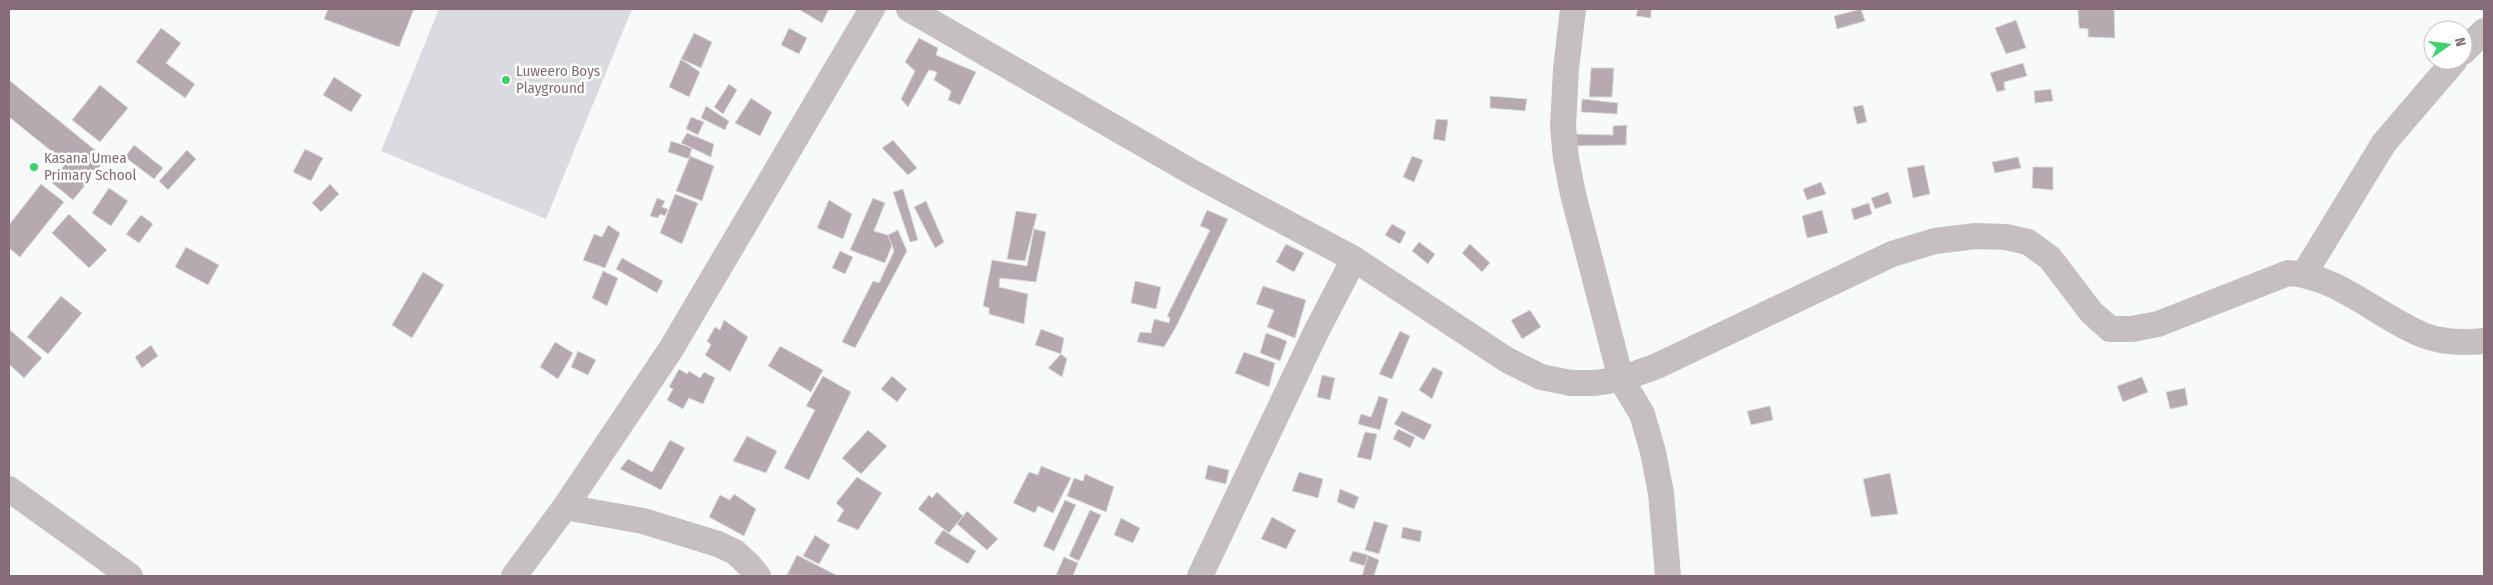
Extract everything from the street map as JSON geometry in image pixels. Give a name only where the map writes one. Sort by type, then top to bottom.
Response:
[{"type":"street","points":[[514,576],[565,507],[671,350],[872,9]]},
{"type":"street","points":[[909,9],[1195,174],[1354,259],[1507,360],[1541,377],[1571,383],[1595,383],[1621,379],[1696,349],[1892,254],[1934,241],[1976,236],[2006,237],[2028,242],[2050,258],[2091,312],[2110,329],[2132,329],[2158,324],[2288,273],[2304,274],[2327,282],[2424,336],[2456,343],[2484,341]]},
{"type":"street","points":[[1573,9],[1566,69],[1563,127],[1566,158],[1621,379],[1642,414],[1653,452],[1660,493],[1668,576]]},
{"type":"street","points":[[2473,42],[2484,31]]},
{"type":"street","points":[[2304,274],[2384,143],[2446,70]]},
{"type":"street","points":[[1200,576],[1354,259]]},
{"type":"street","points":[[9,489],[130,576]]},
{"type":"street","points":[[565,507],[643,521],[718,544],[735,552],[758,576]]},
{"type":"shaded area","name":"Luweero Boys Playground","points":[[439,9],[632,9],[546,219],[381,151]]},
{"type":"building","points":[[328,9],[414,9],[399,47],[324,19]]},
{"type":"building","points":[[798,9],[829,9],[822,23]]},
{"type":"building","points":[[1638,9],[1651,9],[1651,18],[1636,16]]},
{"type":"building","points":[[1861,9],[1865,21],[1837,29],[1834,16]]},
{"type":"building","points":[[2114,9],[2115,38],[2088,37],[2088,29],[2079,28],[2078,10]]},
{"type":"building","points":[[2016,20],[2026,48],[2006,54],[1995,28]]},
{"type":"building","points":[[161,28],[181,43],[166,63],[195,84],[185,98],[136,62]]},
{"type":"building","points":[[789,28],[807,38],[799,54],[781,45]]},
{"type":"building","points":[[694,33],[712,42],[701,68],[681,59]]},
{"type":"building","points":[[919,38],[938,48],[936,55],[976,72],[960,105],[948,100],[951,91],[934,80],[937,72],[929,70],[908,107],[901,99],[915,71],[905,62]]},
{"type":"building","points":[[681,59],[700,72],[689,97],[669,87]]},
{"type":"building","points":[[2023,63],[2027,76],[2004,82],[2005,90],[1997,92],[1990,73]]},
{"type":"building","points":[[1591,68],[1614,68],[1612,97],[1589,97]]},
{"type":"building","points":[[334,77],[362,95],[351,112],[323,95]]},
{"type":"building","points":[[9,80],[106,159],[73,200],[51,182],[66,163],[9,117]]},
{"type":"building","points":[[729,84],[737,90],[723,114],[714,107]]},
{"type":"building","points":[[100,85],[128,108],[100,142],[72,120]]},
{"type":"building","points":[[2051,89],[2053,101],[2035,103],[2034,91]]},
{"type":"building","points":[[1490,96],[1527,99],[1525,111],[1490,108]]},
{"type":"building","points":[[751,98],[772,112],[760,136],[735,123]]},
{"type":"building","points":[[1582,99],[1618,103],[1617,114],[1581,112]]},
{"type":"building","points":[[1863,105],[1867,122],[1857,124],[1853,107]]},
{"type":"building","points":[[706,106],[729,121],[725,130],[701,118]]},
{"type":"building","points":[[691,117],[704,122],[698,135],[686,129]]},
{"type":"building","points":[[1436,119],[1448,120],[1445,141],[1433,139]]},
{"type":"building","points":[[1627,125],[1626,145],[1574,146],[1574,134],[1613,135],[1613,126]]},
{"type":"building","points":[[687,133],[714,144],[711,157],[681,143]]},
{"type":"building","points":[[893,140],[917,168],[908,175],[882,148]]},
{"type":"building","points":[[671,141],[692,148],[689,159],[668,152]]},
{"type":"building","points":[[134,145],[163,168],[154,179],[125,157]]},
{"type":"building","points":[[305,149],[323,158],[311,181],[293,172]]},
{"type":"building","points":[[187,150],[196,159],[168,190],[159,181]]},
{"type":"building","points":[[690,156],[714,166],[702,201],[676,191]]},
{"type":"building","points":[[1412,156],[1423,160],[1414,182],[1403,177]]},
{"type":"building","points":[[2018,157],[2021,168],[1995,173],[1992,162]]},
{"type":"building","points":[[1924,165],[1930,194],[1913,198],[1907,168]]},
{"type":"building","points":[[2033,167],[2053,167],[2053,190],[2032,188]]},
{"type":"building","points":[[1821,182],[1826,194],[1807,200],[1803,189]]},
{"type":"building","points":[[41,184],[64,202],[20,257],[9,248],[9,225]]},
{"type":"building","points":[[330,184],[339,194],[321,212],[312,203]]},
{"type":"building","points":[[109,188],[128,201],[111,226],[92,213]]},
{"type":"building","points":[[903,189],[918,240],[910,242],[893,192]]},
{"type":"building","points":[[1888,192],[1892,203],[1875,209],[1871,198]]},
{"type":"building","points":[[675,194],[698,203],[682,244],[660,233]]},
{"type":"building","points":[[657,198],[665,201],[662,207],[668,209],[665,216],[660,214],[658,218],[650,216]]},
{"type":"building","points":[[873,198],[885,203],[874,231],[888,235],[892,245],[885,263],[850,250]]},
{"type":"building","points":[[829,200],[852,214],[843,239],[817,228]]},
{"type":"building","points":[[926,201],[944,242],[935,248],[914,207]]},
{"type":"building","points":[[1869,203],[1872,214],[1854,220],[1851,209]]},
{"type":"building","points":[[1207,210],[1228,219],[1176,327],[1164,347],[1137,342],[1140,332],[1151,333],[1154,319],[1169,323],[1170,318],[1167,316],[1210,230],[1200,226]]},
{"type":"building","points":[[1822,210],[1828,233],[1807,238],[1802,216]]},
{"type":"building","points":[[1016,211],[1037,214],[1025,261],[1007,259]]},
{"type":"building","points":[[69,214],[107,250],[89,268],[52,233]]},
{"type":"building","points":[[141,215],[153,224],[139,243],[126,234]]},
{"type":"building","points":[[1392,224],[1406,232],[1400,244],[1385,235]]},
{"type":"building","points":[[608,225],[620,233],[605,268],[583,260],[594,234],[602,237]]},
{"type":"building","points":[[1034,229],[1046,232],[1036,282],[1000,278],[999,287],[1028,294],[1024,324],[989,314],[989,308],[983,306],[992,260],[1027,266]]},
{"type":"building","points":[[898,230],[907,251],[855,348],[842,342],[873,281],[879,283],[894,251],[888,235]]},
{"type":"building","points":[[1419,242],[1435,254],[1428,264],[1412,251]]},
{"type":"building","points":[[1286,244],[1304,253],[1294,272],[1276,262]]},
{"type":"building","points":[[1470,244],[1490,263],[1482,272],[1462,253]]},
{"type":"building","points":[[186,247],[219,265],[208,285],[175,267]]},
{"type":"building","points":[[840,251],[853,257],[845,274],[832,268]]},
{"type":"building","points":[[622,258],[663,281],[657,293],[616,269]]},
{"type":"building","points":[[603,271],[618,278],[607,306],[592,298]]},
{"type":"building","points":[[423,272],[444,285],[412,338],[392,325]]},
{"type":"building","points":[[1135,281],[1161,287],[1156,309],[1131,303]]},
{"type":"building","points":[[1263,286],[1306,300],[1295,338],[1267,327],[1274,310],[1256,304]]},
{"type":"building","points":[[61,296],[82,313],[48,354],[27,337]]},
{"type":"building","points":[[1530,310],[1541,327],[1522,339],[1511,320]]},
{"type":"building","points":[[724,320],[748,337],[730,372],[705,355],[711,345],[707,341],[715,327],[720,330]]},
{"type":"building","points":[[9,329],[42,358],[24,378],[9,364]]},
{"type":"building","points":[[1041,329],[1064,338],[1061,354],[1035,345]]},
{"type":"building","points":[[1400,331],[1410,336],[1392,379],[1379,374]]},
{"type":"building","points":[[1266,333],[1287,341],[1280,361],[1260,353]]},
{"type":"building","points":[[555,342],[573,353],[558,379],[540,367]]},
{"type":"building","points":[[151,345],[158,356],[142,368],[135,357]]},
{"type":"building","points":[[780,346],[823,370],[811,392],[768,366]]},
{"type":"building","points":[[578,351],[596,360],[588,375],[571,367]]},
{"type":"building","points":[[1244,352],[1275,363],[1269,387],[1235,373]]},
{"type":"building","points":[[1061,354],[1067,359],[1062,377],[1048,368]]},
{"type":"building","points":[[1433,367],[1443,372],[1432,399],[1419,390]]},
{"type":"building","points":[[679,369],[687,374],[689,371],[700,378],[704,372],[715,378],[703,404],[689,398],[683,409],[667,400],[673,389],[669,387]]},
{"type":"building","points":[[1322,375],[1335,378],[1330,400],[1317,397]]},
{"type":"building","points":[[823,376],[851,392],[809,480],[784,468],[815,410],[806,406]]},
{"type":"building","points":[[892,376],[907,389],[897,402],[881,389]]},
{"type":"building","points":[[2142,377],[2148,392],[2123,402],[2117,386]]},
{"type":"building","points":[[2185,388],[2188,405],[2170,409],[2166,392]]},
{"type":"building","points":[[1379,396],[1388,399],[1380,430],[1358,424],[1361,414],[1371,417]]},
{"type":"building","points":[[1770,406],[1773,420],[1751,425],[1747,411]]},
{"type":"building","points":[[1402,411],[1432,425],[1424,440],[1394,424]]},
{"type":"building","points":[[1398,429],[1415,437],[1410,448],[1393,439]]},
{"type":"building","points":[[868,430],[887,446],[861,474],[842,458]]},
{"type":"building","points":[[1365,432],[1377,434],[1371,460],[1357,457]]},
{"type":"building","points":[[747,436],[777,451],[766,473],[733,461]]},
{"type":"building","points":[[670,440],[685,448],[661,490],[620,469],[628,459],[652,472]]},
{"type":"building","points":[[1208,465],[1229,470],[1226,484],[1205,479]]},
{"type":"building","points":[[1041,466],[1071,478],[1053,513],[1038,506],[1035,513],[1013,503],[1029,472],[1038,475]]},
{"type":"building","points":[[1299,472],[1323,479],[1318,498],[1292,491]]},
{"type":"building","points":[[1890,473],[1898,514],[1871,517],[1863,479]]},
{"type":"building","points":[[1085,474],[1114,487],[1106,512],[1067,496],[1074,478],[1083,481]]},
{"type":"building","points":[[857,477],[882,493],[858,530],[837,521],[844,510],[836,503]]},
{"type":"building","points":[[1340,489],[1359,497],[1354,509],[1337,502]]},
{"type":"building","points":[[937,492],[963,516],[949,533],[918,509],[929,495],[932,498]]},
{"type":"building","points":[[734,494],[756,509],[744,536],[709,517],[720,495],[730,500]]},
{"type":"building","points":[[1065,500],[1076,505],[1054,551],[1043,546]]},
{"type":"building","points":[[1090,510],[1101,515],[1079,561],[1069,556]]},
{"type":"building","points":[[967,511],[998,539],[987,550],[957,524]]},
{"type":"building","points":[[1272,517],[1296,530],[1286,549],[1261,539]]},
{"type":"building","points":[[1121,518],[1140,528],[1133,543],[1114,535]]},
{"type":"building","points":[[1374,521],[1388,525],[1379,554],[1365,550]]},
{"type":"building","points":[[1403,527],[1422,531],[1420,542],[1401,538]]},
{"type":"building","points":[[943,530],[976,551],[968,564],[934,543]]},
{"type":"building","points":[[815,535],[830,545],[819,564],[803,556]]},
{"type":"building","points":[[1353,551],[1368,555],[1365,566],[1349,561]]},
{"type":"building","points":[[797,555],[838,576],[787,575]]},
{"type":"building","points":[[1368,555],[1379,560],[1374,576],[1362,576]]},
{"type":"building","points":[[1064,557],[1078,563],[1073,576],[1056,575]]},
{"type":"place","name":"Luweero Boys Playground","points":[[506,80]]},
{"type":"place","name":"Kasana Umea Primary School","points":[[34,167]]}]
